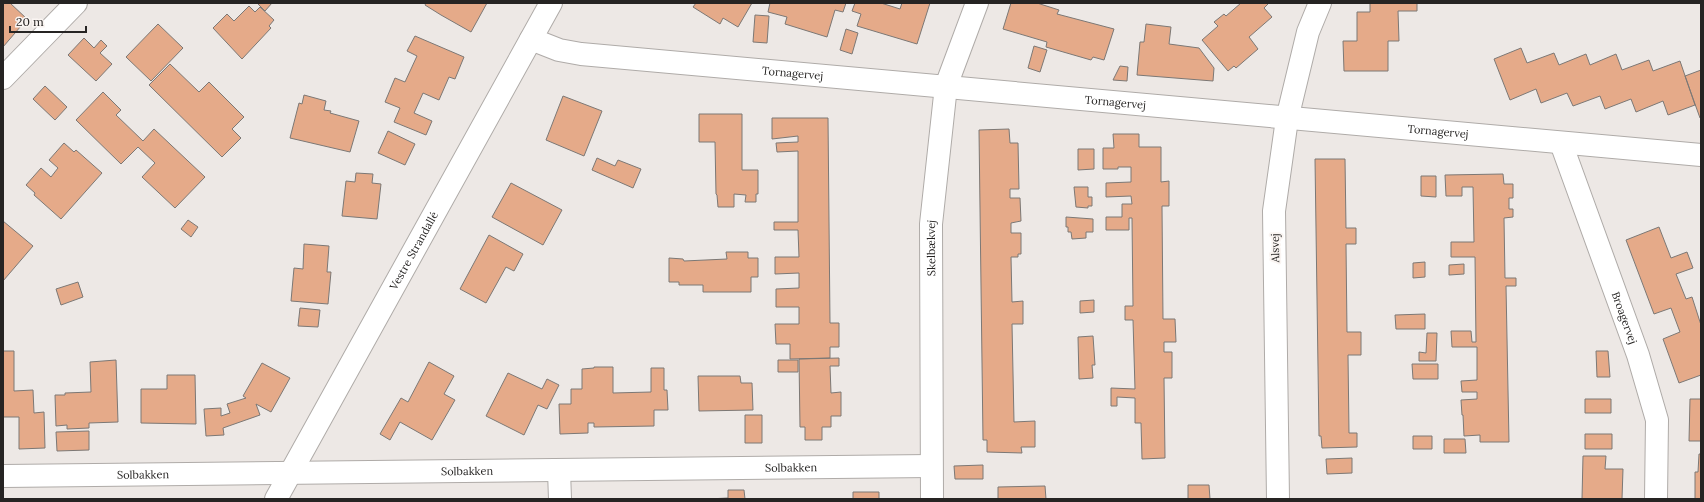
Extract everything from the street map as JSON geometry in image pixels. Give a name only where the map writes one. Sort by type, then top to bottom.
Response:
[{"type":"street","points":[[3,78],[76,3]]},
{"type":"street","name":"Vestre Strandallé","points":[[276,499],[551,3]]},
{"type":"street","name":"Skelbækvej","points":[[932,499],[931,224],[946,86],[977,3]]},
{"type":"street","name":"Alsvej","points":[[1278,499],[1274,211],[1287,119],[1308,32],[1320,3]]},
{"type":"street","name":"Tornagervej","points":[[531,39],[559,50],[581,54],[946,86],[1287,119],[1701,155]]},
{"type":"street","name":"Broagervej","points":[[1561,143],[1638,354],[1657,420],[1656,499]]},
{"type":"street","name":"Solbakken","points":[[3,476],[931,466]]},
{"type":"street","points":[[559,471],[560,499]]},
{"type":"building","points":[[3,3],[10,3],[27,19],[3,47]]},
{"type":"building","points":[[257,3],[272,3],[265,11]]},
{"type":"building","points":[[426,3],[487,3],[471,32],[425,5]]},
{"type":"building","points":[[696,3],[752,3],[738,27],[723,18],[720,24],[693,7]]},
{"type":"building","points":[[770,3],[846,3],[843,12],[835,10],[827,37],[785,24],[787,17],[768,12]]},
{"type":"building","points":[[855,3],[881,3],[900,9],[902,3],[930,3],[917,44],[857,26],[861,14],[852,11]]},
{"type":"building","points":[[1011,3],[1037,3],[1059,10],[1057,14],[1114,29],[1104,60],[1093,57],[1091,60],[1046,47],[1047,42],[1003,29]]},
{"type":"building","points":[[1241,3],[1269,3],[1264,8],[1272,17],[1249,37],[1258,49],[1236,68],[1234,66],[1228,71],[1202,40],[1218,26],[1214,22],[1224,14],[1226,16]]},
{"type":"building","points":[[1370,3],[1417,3],[1417,11],[1398,11],[1399,41],[1388,41],[1388,71],[1344,71],[1343,41],[1357,41],[1357,12],[1370,12]]},
{"type":"building","points":[[249,6],[255,12],[260,7],[274,20],[269,26],[271,28],[242,59],[213,28],[227,14],[234,21]]},
{"type":"building","points":[[755,15],[769,16],[767,43],[753,42]]},
{"type":"building","points":[[158,24],[183,48],[151,81],[126,57]]},
{"type":"building","points":[[1146,24],[1171,27],[1169,44],[1199,48],[1214,68],[1213,81],[1137,75],[1140,42],[1144,42]]},
{"type":"building","points":[[846,29],[858,33],[852,54],[840,50]]},
{"type":"building","points":[[415,36],[464,57],[455,79],[449,77],[439,100],[423,93],[414,113],[432,121],[426,135],[394,122],[400,108],[385,102],[395,78],[405,82],[417,56],[407,51]]},
{"type":"building","points":[[84,38],[94,48],[101,40],[107,46],[100,53],[112,64],[96,81],[68,55]]},
{"type":"building","points":[[1034,46],[1047,50],[1040,72],[1028,68]]},
{"type":"building","points":[[1521,48],[1527,63],[1554,53],[1559,65],[1586,54],[1590,65],[1616,54],[1622,70],[1649,60],[1653,71],[1680,61],[1695,105],[1668,115],[1663,101],[1636,112],[1631,99],[1605,109],[1600,96],[1573,106],[1567,93],[1541,103],[1536,89],[1510,100],[1494,59]]},
{"type":"building","points":[[170,64],[199,92],[209,82],[244,117],[232,129],[241,138],[222,157],[149,85]]},
{"type":"building","points":[[1120,66],[1128,67],[1127,81],[1113,80]]},
{"type":"building","points":[[1701,70],[1701,117],[1700,118],[1685,76]]},
{"type":"building","points":[[45,86],[67,107],[55,120],[33,99]]},
{"type":"building","points":[[103,92],[121,110],[116,115],[143,141],[154,129],[205,177],[175,208],[142,177],[155,163],[138,147],[121,164],[76,120]]},
{"type":"building","points":[[304,95],[326,101],[324,110],[331,111],[330,113],[359,121],[350,152],[290,138],[299,103],[302,104]]},
{"type":"building","points":[[563,96],[602,111],[584,156],[546,140]]},
{"type":"building","points":[[699,114],[742,114],[742,170],[758,170],[758,194],[756,194],[756,202],[745,202],[746,195],[734,194],[734,207],[718,207],[716,194],[715,142],[699,142]]},
{"type":"building","points":[[772,118],[828,118],[830,323],[839,323],[839,347],[830,347],[830,358],[790,359],[790,344],[776,344],[775,324],[799,324],[799,307],[776,307],[776,289],[799,288],[799,273],[775,274],[775,257],[799,257],[798,230],[774,230],[774,222],[798,222],[798,151],[777,152],[776,143],[798,142],[798,136],[772,139]]},
{"type":"building","points":[[1009,129],[1010,143],[1018,143],[1019,189],[1010,189],[1010,198],[1020,198],[1021,221],[1011,223],[1011,233],[1021,233],[1021,254],[1018,254],[1018,257],[1011,257],[1012,302],[1023,301],[1023,324],[1012,324],[1014,422],[1035,421],[1035,447],[1021,447],[1022,453],[987,452],[987,440],[983,440],[979,130]]},
{"type":"building","points":[[388,131],[415,144],[405,165],[378,153]]},
{"type":"building","points":[[1113,134],[1139,134],[1139,147],[1161,147],[1161,182],[1169,181],[1169,206],[1162,206],[1163,319],[1175,319],[1176,342],[1164,342],[1164,352],[1172,352],[1172,378],[1164,378],[1165,458],[1142,459],[1141,423],[1135,423],[1135,398],[1117,397],[1117,406],[1111,406],[1111,388],[1135,389],[1133,320],[1125,320],[1125,306],[1133,306],[1132,218],[1129,218],[1129,230],[1106,230],[1106,217],[1122,217],[1122,204],[1132,204],[1131,196],[1106,197],[1106,183],[1131,182],[1131,167],[1103,169],[1103,148],[1114,148]]},
{"type":"building","points":[[64,143],[74,152],[76,150],[102,173],[61,219],[34,195],[35,193],[26,185],[41,168],[51,177],[58,168],[49,160]]},
{"type":"building","points":[[1078,149],[1094,149],[1094,169],[1078,170]]},
{"type":"building","points":[[597,158],[615,166],[618,160],[641,169],[633,188],[592,170]]},
{"type":"building","points":[[1315,159],[1345,159],[1346,228],[1356,228],[1356,244],[1346,244],[1347,332],[1361,332],[1361,355],[1348,355],[1349,433],[1357,433],[1357,447],[1322,448],[1321,436],[1319,436]]},
{"type":"building","points":[[356,173],[373,174],[372,183],[381,184],[377,219],[342,216],[346,181],[355,182]]},
{"type":"building","points":[[1503,174],[1504,184],[1513,184],[1513,198],[1509,198],[1509,209],[1513,209],[1513,217],[1504,218],[1505,278],[1516,278],[1516,286],[1506,286],[1509,442],[1480,442],[1480,435],[1464,436],[1461,400],[1477,399],[1477,392],[1462,392],[1461,381],[1477,380],[1477,347],[1452,347],[1451,331],[1471,331],[1472,342],[1476,342],[1475,257],[1451,257],[1451,242],[1474,242],[1473,187],[1462,187],[1462,196],[1446,196],[1445,175]]},
{"type":"building","points":[[1421,176],[1436,176],[1436,197],[1421,196]]},
{"type":"building","points":[[511,183],[562,210],[543,245],[492,217]]},
{"type":"building","points":[[1074,187],[1088,187],[1088,197],[1092,197],[1092,206],[1088,206],[1088,208],[1076,207]]},
{"type":"building","points":[[1066,217],[1093,219],[1093,232],[1086,232],[1086,238],[1072,239],[1071,232],[1068,232],[1068,227],[1066,227]]},
{"type":"building","points":[[188,220],[198,227],[191,237],[181,229]]},
{"type":"building","points":[[3,221],[33,246],[3,281]]},
{"type":"building","points":[[1659,227],[1671,258],[1687,252],[1693,268],[1676,274],[1686,299],[1692,297],[1701,325],[1701,375],[1679,383],[1663,339],[1680,332],[1671,308],[1654,314],[1626,240]]},
{"type":"building","points":[[489,235],[523,254],[514,271],[506,267],[486,303],[460,289]]},
{"type":"building","points":[[304,244],[329,246],[327,272],[331,272],[328,304],[291,301],[294,268],[303,269]]},
{"type":"building","points":[[726,252],[748,252],[748,258],[758,258],[758,277],[751,277],[751,292],[703,292],[703,285],[679,285],[679,282],[669,282],[669,258],[683,259],[684,261],[727,259]]},
{"type":"building","points":[[1425,262],[1425,277],[1413,278],[1413,263]]},
{"type":"building","points":[[1464,264],[1464,274],[1449,275],[1449,265]]},
{"type":"building","points":[[78,282],[83,297],[61,305],[56,289]]},
{"type":"building","points":[[1094,300],[1094,312],[1080,313],[1080,301]]},
{"type":"building","points":[[300,308],[320,310],[318,327],[298,326]]},
{"type":"building","points":[[1425,314],[1425,329],[1396,329],[1395,315]]},
{"type":"building","points":[[1427,333],[1437,333],[1436,361],[1419,361],[1419,352],[1426,353]]},
{"type":"building","points":[[1093,336],[1095,365],[1092,365],[1093,378],[1079,379],[1078,337]]},
{"type":"building","points":[[3,351],[14,351],[14,391],[33,390],[34,413],[44,412],[45,448],[19,449],[19,417],[3,417]]},
{"type":"building","points":[[1596,351],[1608,351],[1610,377],[1597,377]]},
{"type":"building","points":[[839,358],[839,366],[830,366],[831,393],[841,392],[841,416],[831,416],[831,427],[822,427],[822,440],[805,440],[805,427],[800,427],[799,359]]},
{"type":"building","points":[[116,360],[118,422],[89,423],[89,428],[67,429],[67,425],[56,426],[55,395],[91,392],[90,362]]},
{"type":"building","points":[[778,360],[798,360],[798,372],[778,372]]},
{"type":"building","points":[[429,362],[454,376],[444,394],[455,400],[432,440],[400,422],[390,440],[380,434],[401,398],[408,402]]},
{"type":"building","points":[[262,363],[290,378],[271,412],[256,404],[260,415],[223,428],[224,435],[206,436],[204,409],[221,408],[221,416],[230,413],[227,404],[246,398],[243,396]]},
{"type":"building","points":[[1412,364],[1438,364],[1438,379],[1413,379]]},
{"type":"building","points":[[594,367],[613,367],[613,393],[651,392],[651,368],[664,368],[664,390],[667,390],[668,410],[654,410],[654,426],[594,427],[594,423],[588,423],[588,433],[560,434],[559,404],[571,404],[571,389],[582,389],[582,369]]},
{"type":"building","points":[[508,373],[542,389],[547,379],[559,385],[547,409],[538,405],[524,435],[486,416]]},
{"type":"building","points":[[167,375],[195,375],[196,424],[141,423],[141,389],[167,389]]},
{"type":"building","points":[[698,376],[740,376],[741,383],[752,383],[753,410],[699,411]]},
{"type":"building","points":[[1585,399],[1611,399],[1611,413],[1585,413]]},
{"type":"building","points":[[1690,399],[1701,399],[1701,441],[1689,441]]},
{"type":"building","points":[[745,415],[762,415],[762,443],[745,443]]},
{"type":"building","points":[[89,431],[89,450],[57,451],[56,432]]},
{"type":"building","points":[[1585,434],[1612,434],[1612,449],[1585,449]]},
{"type":"building","points":[[1413,436],[1432,436],[1432,449],[1413,449]]},
{"type":"building","points":[[1444,439],[1465,439],[1466,453],[1444,453]]},
{"type":"building","points":[[1699,454],[1701,454],[1701,499],[1695,499],[1695,472],[1698,472]]},
{"type":"building","points":[[1583,456],[1606,456],[1605,469],[1623,469],[1622,499],[1582,499]]},
{"type":"building","points":[[1352,458],[1352,473],[1327,474],[1326,459]]},
{"type":"building","points":[[983,465],[983,479],[955,479],[954,466]]},
{"type":"building","points":[[1188,485],[1209,485],[1210,499],[1188,499]]},
{"type":"building","points":[[1045,486],[1046,499],[998,499],[998,487]]},
{"type":"building","points":[[728,490],[744,490],[745,499],[708,499],[728,498]]},
{"type":"building","points":[[853,492],[879,492],[879,499],[853,499]]}]
